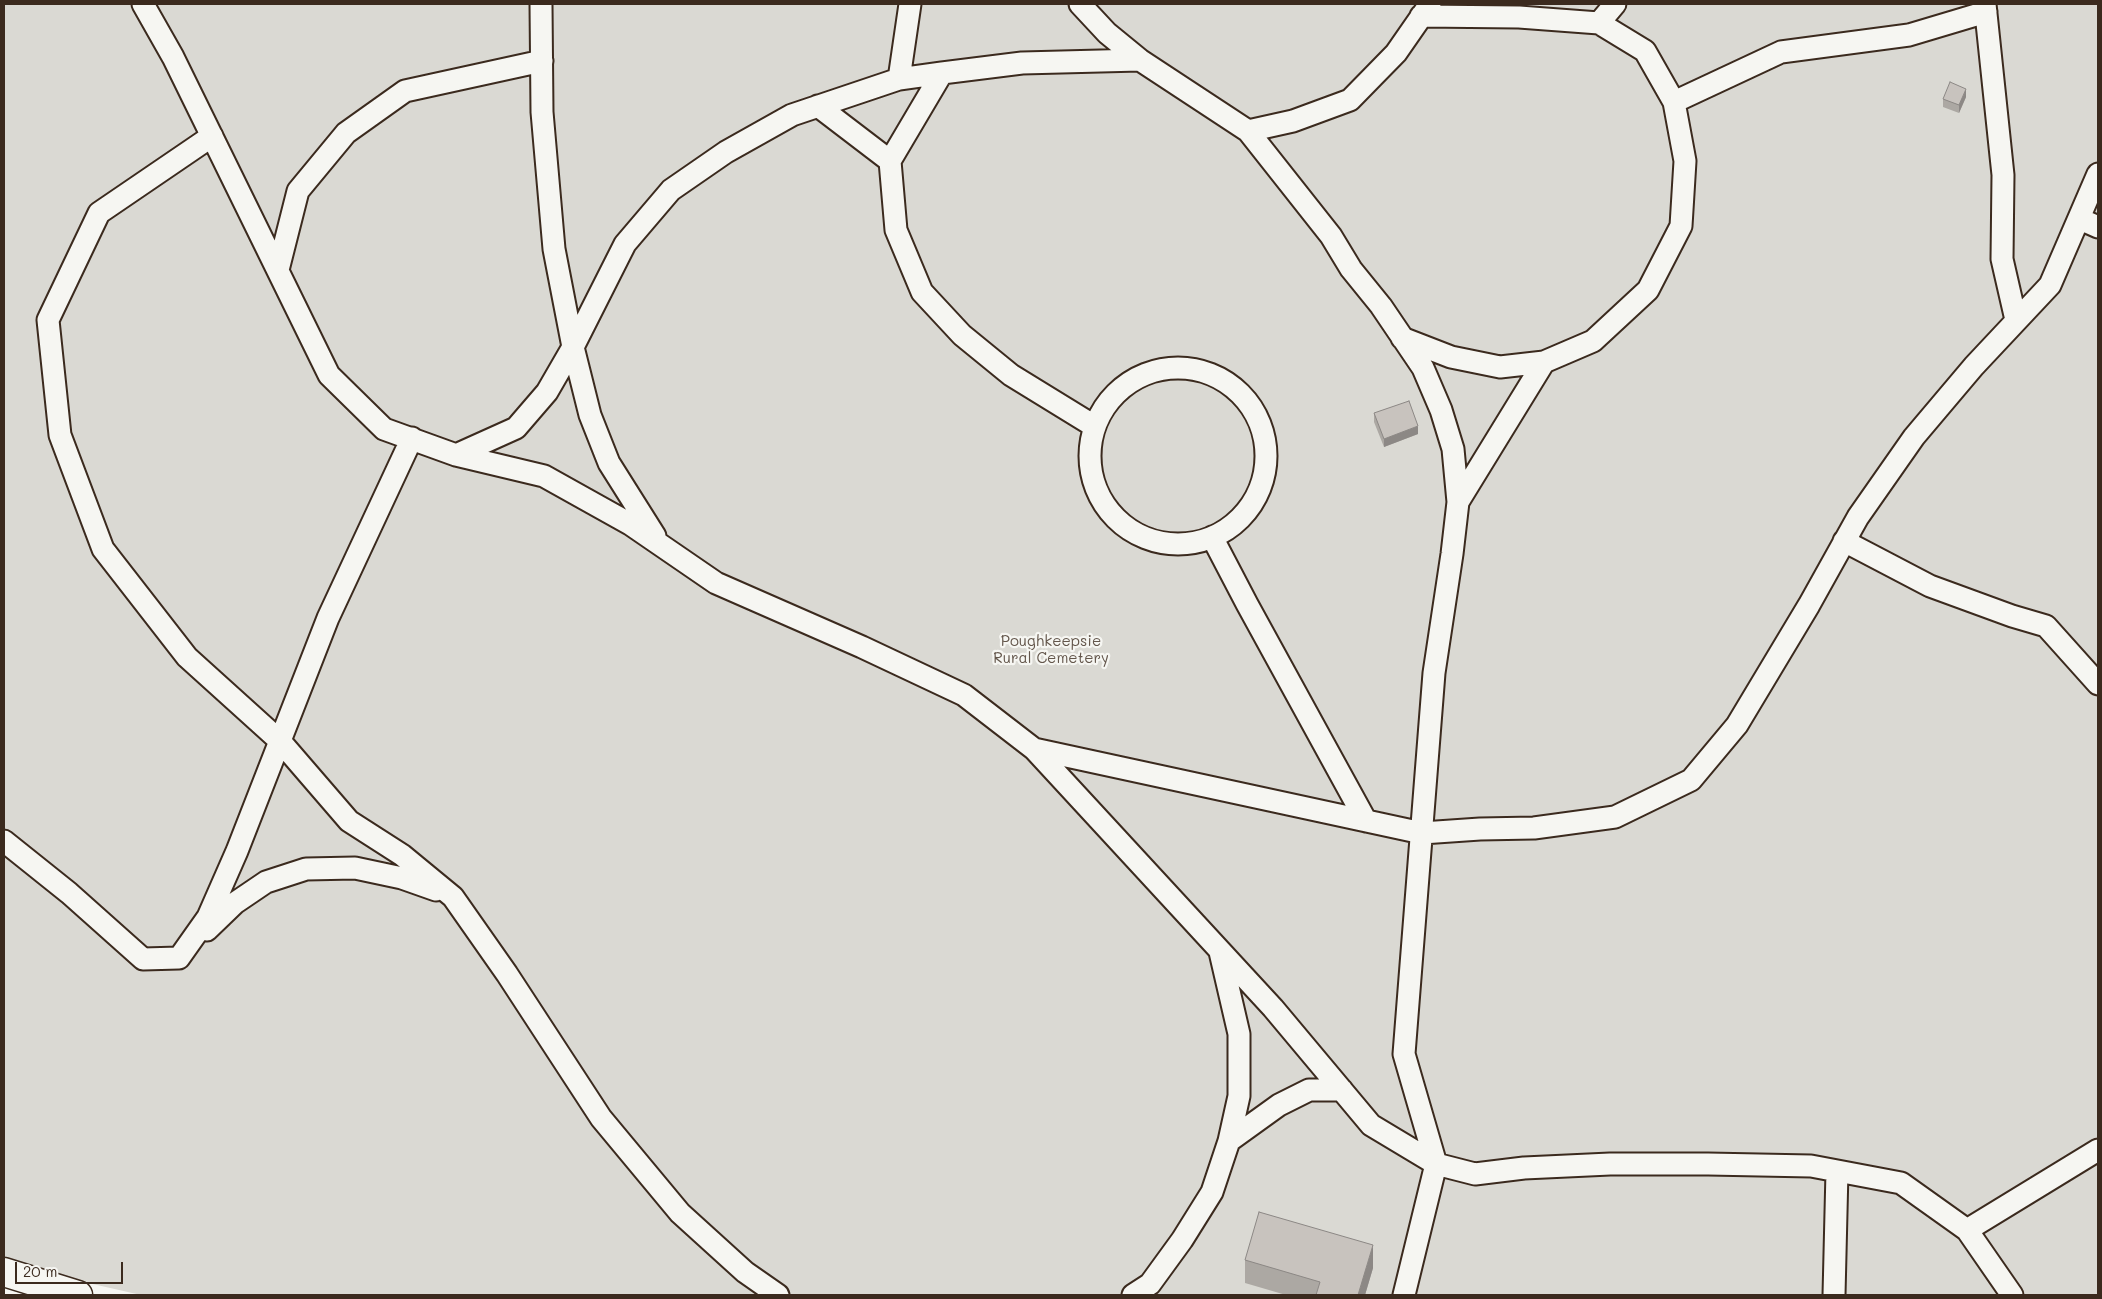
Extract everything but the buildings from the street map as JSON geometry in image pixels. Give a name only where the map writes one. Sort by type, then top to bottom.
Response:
[{"type":"highway","points":[[4,1272],[78,1295]]},
{"type":"lane","points":[[143,4],[173,57],[328,375],[384,428],[456,455],[544,476],[630,524],[716,583],[862,647],[964,695],[1034,749],[1273,1008],[1371,1125],[1436,1164],[1475,1174],[1524,1168],[1610,1164],[1810,1166],[1901,1183],[1966,1230],[2012,1295]]},
{"type":"lane","points":[[541,4],[542,112],[554,249],[573,347],[590,415],[609,463],[662,546]]},
{"type":"lane","points":[[899,79],[910,4]]},
{"type":"lane","points":[[1080,4],[1107,33],[1140,60],[1248,131],[1331,236],[1351,269],[1380,306],[1423,368],[1441,410],[1453,449],[1458,502],[1434,673],[1404,1054],[1436,1164],[1404,1295]]},
{"type":"lane","points":[[1600,23],[1615,4]]},
{"type":"lane","points":[[1674,102],[1781,52],[1909,34],[1986,8],[2003,175],[2002,259],[2016,320]]},
{"type":"lane","points":[[1248,131],[1294,121],[1350,100],[1396,53],[1426,10],[1600,23],[1645,51],[1674,102],[1685,161],[1681,226],[1648,290],[1593,341],[1544,362],[1500,367],[1451,357],[1402,338]]},
{"type":"lane","points":[[456,455],[516,428],[548,392],[625,244],[671,190],[726,152],[792,115],[899,79],[1022,63],[1140,60]]},
{"type":"lane","points":[[278,270],[298,191],[346,134],[405,91],[542,61]]},
{"type":"lane","points":[[942,73],[890,161],[896,230],[922,292],[962,335],[1011,375],[1094,426]]},
{"type":"lane","points":[[818,106],[890,161]]},
{"type":"lane","points":[[212,136],[98,213],[48,320],[60,435],[103,549],[186,657],[280,741],[348,822],[402,855],[453,897],[507,974],[601,1118],[680,1213],[745,1272],[778,1295]]},
{"type":"lane","points":[[1034,749],[1422,833],[1534,828],[1615,817],[1691,780],[1737,725],[1809,605],[1858,517],[1914,437],[1974,366],[2050,285],[2089,223],[2098,174]]},
{"type":"lane","points":[[1458,502],[1544,362]]},
{"type":"lane","points":[[1186,368],[1195,370],[1214,375],[1238,391],[1256,414],[1265,442],[1265,471],[1255,498],[1237,521],[1212,537],[1184,544],[1155,542],[1129,530],[1107,510],[1094,484],[1089,455],[1094,426],[1109,401],[1130,381],[1156,370],[1186,368]]},
{"type":"lane","points":[[179,958],[208,917],[237,852],[328,618],[412,438]]},
{"type":"lane","points":[[1212,537],[1366,821]]},
{"type":"lane","points":[[1844,541],[1930,586],[2012,616],[2046,626],[2098,684]]},
{"type":"lane","points":[[4,841],[69,893],[143,959],[179,958],[235,902],[266,882],[306,870],[355,868],[402,878],[453,897]]},
{"type":"lane","points":[[1133,1295],[1150,1284],[1182,1240],[1212,1192],[1229,1140],[1239,1096],[1239,1034],[1220,950]]},
{"type":"lane","points":[[1229,1140],[1279,1105],[1309,1090],[1342,1090]]},
{"type":"lane","points":[[1966,1230],[2098,1150]]},
{"type":"lane","points":[[1834,1295],[1837,1171]]},
{"type":"green space","name":"Poughkeepsie Rural Cemetery","points":[[4,4],[2098,4],[2098,1295],[141,1295],[53,1275],[4,1259]]}]
